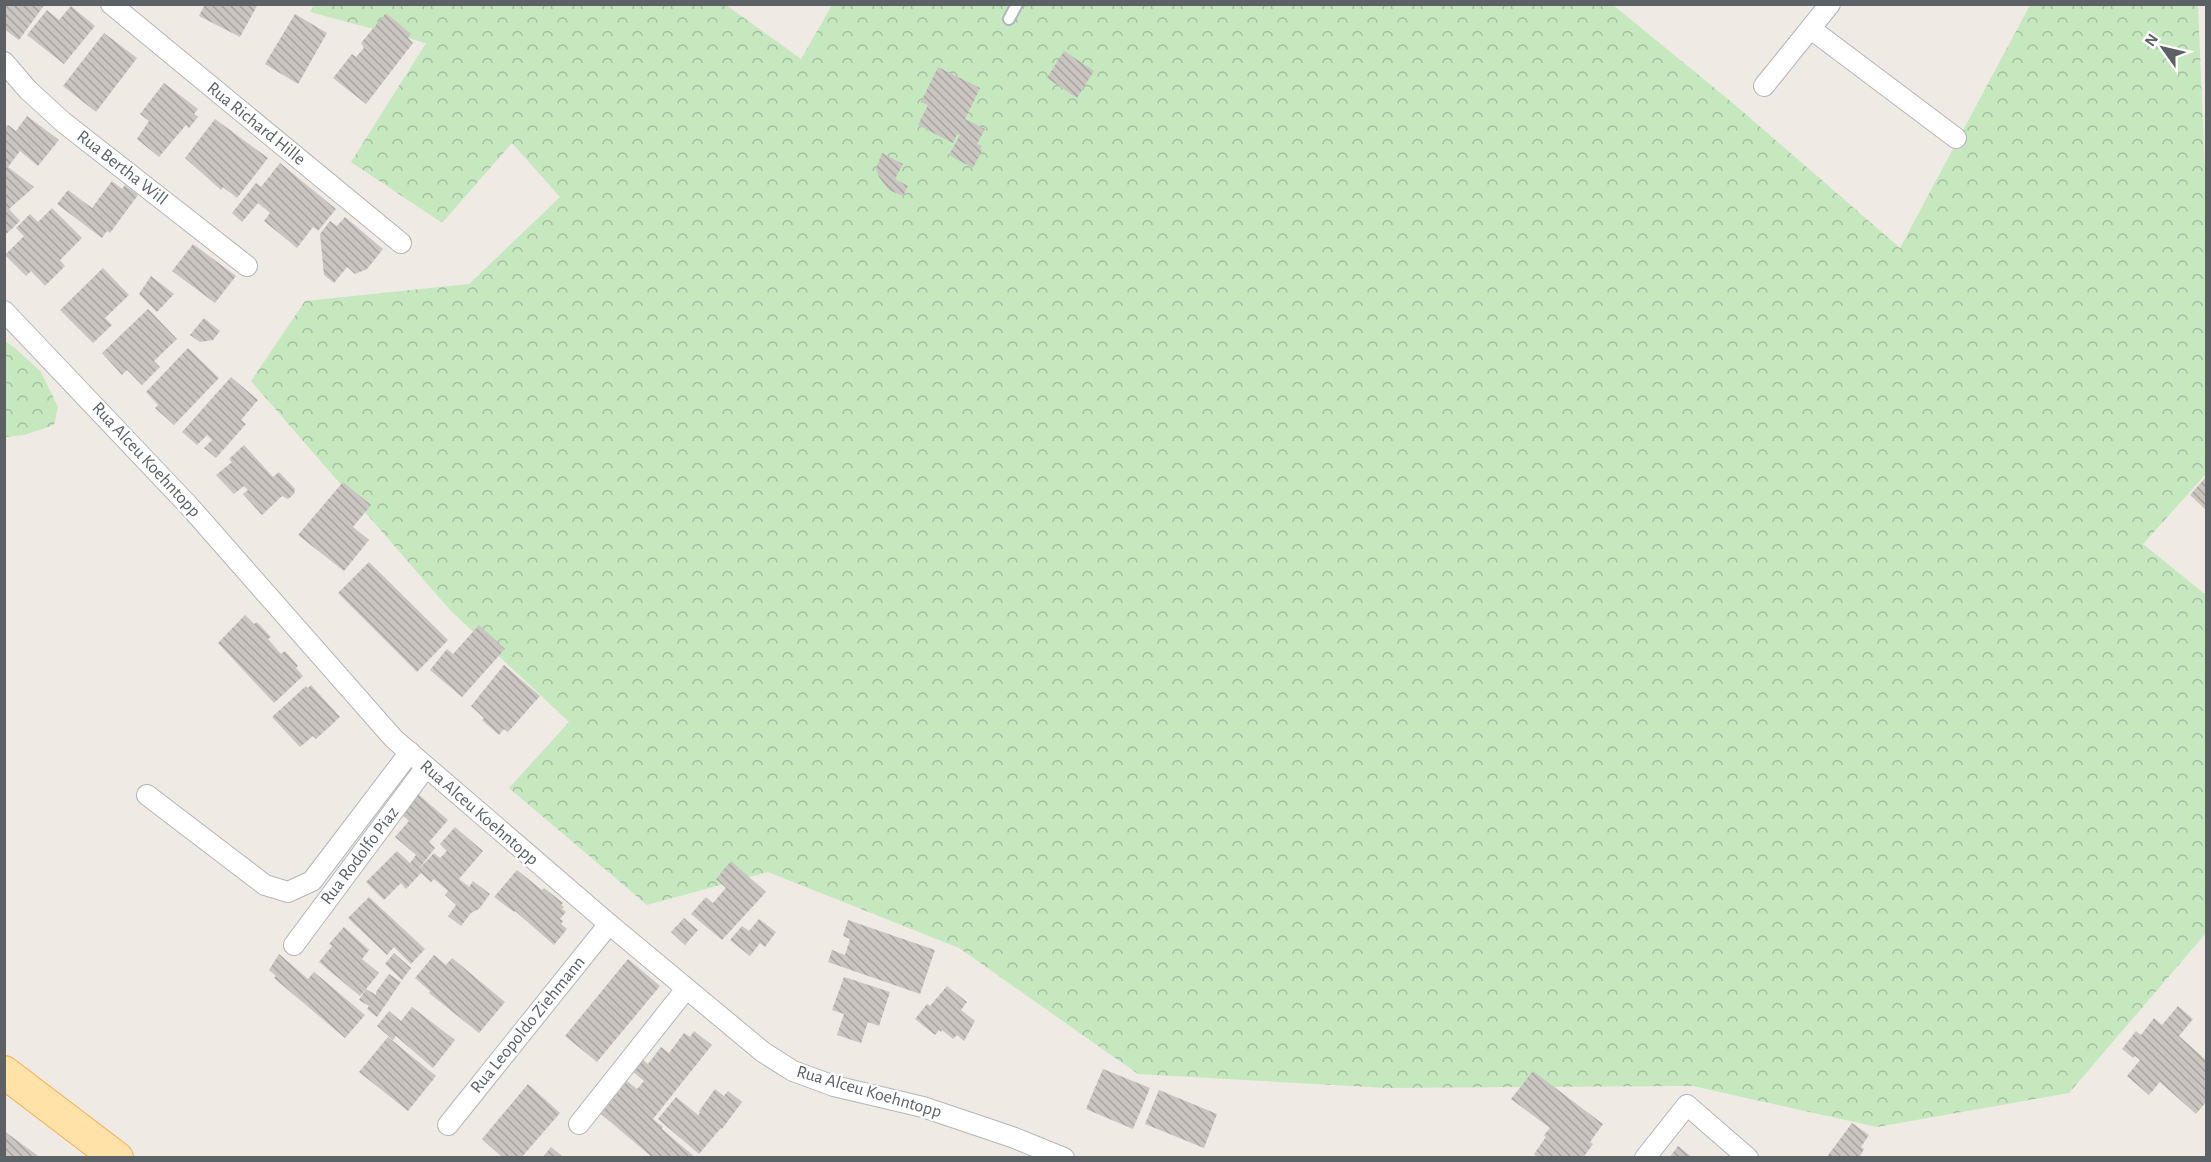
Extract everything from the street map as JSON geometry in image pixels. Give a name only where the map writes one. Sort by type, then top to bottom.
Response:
[{"type":"main road","points":[[4,1072],[117,1158]]},
{"type":"street","name":"Rua Richard Hille","points":[[111,4],[401,243]]},
{"type":"street","points":[[1764,86],[1830,4]]},
{"type":"street","points":[[1811,29],[1956,138]]},
{"type":"street","name":"Rua Bertha Will","points":[[4,62],[28,90],[63,122],[247,266]]},
{"type":"street","name":"Rua Alceu Koehntopp","points":[[4,311],[190,507],[394,739],[609,924],[763,1052],[793,1071],[834,1086],[923,1107],[1012,1137],[1064,1158]]},
{"type":"street","points":[[147,795],[265,885],[288,892],[312,881],[410,752]]},
{"type":"street","name":"Rua Rodolfo Piaz","points":[[294,945],[426,767]]},
{"type":"street","name":"Rua Leopoldo Ziehmann","points":[[448,1125],[609,924]]},
{"type":"street","points":[[579,1124],[686,989]]},
{"type":"street","points":[[1645,1158],[1687,1105],[1748,1158]]},
{"type":"lane","points":[[1009,19],[1017,4]]},
{"type":"green space","points":[[314,5],[726,5],[801,59],[832,5],[1613,5],[1734,104],[1900,248],[2030,5],[2198,5],[2206,195],[2206,474],[2143,544],[2206,595],[2206,933],[2069,1093],[1877,1127],[1693,1086],[1387,1088],[1138,1074],[959,948],[768,872],[647,905],[509,788],[569,722],[450,610],[251,381],[305,301],[469,284],[560,197],[512,143],[442,223],[351,162],[426,43],[310,12]]},
{"type":"green space","points":[[5,341],[41,372],[58,407],[54,425],[24,435],[5,437]]},
{"type":"building","points":[[4,4],[45,4],[19,40],[4,29]]},
{"type":"building","points":[[205,4],[258,4],[240,37],[199,16]]},
{"type":"building","points":[[71,6],[95,26],[64,64],[27,35],[47,10],[59,20]]},
{"type":"building","points":[[386,13],[411,34],[408,38],[413,43],[366,104],[333,78],[352,54],[356,57],[364,48],[361,43]]},
{"type":"building","points":[[295,14],[327,33],[298,84],[265,64]]},
{"type":"building","points":[[104,33],[137,58],[96,112],[63,86]]},
{"type":"building","points":[[1064,51],[1094,71],[1077,98],[1047,78]]},
{"type":"building","points":[[938,67],[980,88],[965,119],[985,129],[977,144],[982,146],[980,149],[982,150],[973,168],[949,155],[960,135],[957,134],[953,143],[918,125],[928,105],[921,102]]},
{"type":"building","points":[[164,83],[198,109],[194,114],[198,117],[189,128],[186,125],[159,157],[137,139],[149,121],[140,114]]},
{"type":"building","points":[[27,116],[59,140],[38,166],[20,151],[8,167],[34,187],[9,209],[20,221],[4,236],[4,167],[6,165],[4,164],[4,128],[8,125],[16,131]]},
{"type":"building","points":[[215,119],[268,158],[237,198],[223,187],[221,190],[185,158]]},
{"type":"building","points":[[882,153],[903,164],[895,179],[908,186],[903,196],[889,190],[879,177],[876,169]]},
{"type":"building","points":[[280,163],[336,209],[318,231],[313,227],[297,248],[264,221],[270,213],[258,203],[242,222],[232,213],[256,183],[261,187]]},
{"type":"building","points":[[112,181],[122,189],[125,185],[138,195],[110,233],[107,231],[102,238],[57,204],[68,190],[92,208]]},
{"type":"building","points":[[52,208],[82,238],[60,260],[65,266],[45,286],[31,271],[26,276],[5,255],[24,236],[16,228],[30,214],[38,222]]},
{"type":"building","points":[[345,217],[383,249],[367,269],[355,274],[347,267],[334,283],[324,275],[320,234],[330,221],[337,226]]},
{"type":"building","points":[[193,244],[236,276],[215,303],[172,271]]},
{"type":"building","points":[[103,268],[129,295],[105,318],[112,325],[93,343],[60,310]]},
{"type":"building","points":[[151,276],[174,294],[157,312],[139,294]]},
{"type":"building","points":[[148,309],[177,339],[154,361],[160,367],[142,385],[127,370],[122,375],[102,353]]},
{"type":"building","points":[[204,318],[220,331],[213,340],[200,342],[190,335]]},
{"type":"building","points":[[188,348],[219,378],[174,425],[155,408],[158,405],[146,392]]},
{"type":"building","points":[[231,377],[258,400],[241,420],[246,424],[216,458],[204,448],[212,440],[207,435],[197,445],[182,432]]},
{"type":"building","points":[[244,445],[273,477],[279,472],[295,489],[294,494],[288,499],[282,496],[262,515],[243,494],[248,490],[244,486],[234,494],[216,475],[232,462],[229,459]]},
{"type":"building","points":[[2206,477],[2206,510],[2190,495]]},
{"type":"building","points":[[343,482],[371,505],[353,527],[369,540],[344,571],[298,535]]},
{"type":"building","points":[[369,562],[448,640],[417,672],[338,593]]},
{"type":"building","points":[[245,615],[254,624],[257,622],[271,637],[268,639],[281,654],[285,651],[303,676],[274,703],[218,643]]},
{"type":"building","points":[[479,625],[505,649],[462,697],[430,670],[447,649],[453,654]]},
{"type":"building","points":[[504,665],[540,696],[508,732],[504,729],[499,735],[482,720],[484,718],[471,706]]},
{"type":"building","points":[[311,685],[340,717],[316,739],[313,736],[300,747],[272,717],[306,686],[308,688]]},
{"type":"building","points":[[418,794],[448,820],[429,842],[435,848],[418,870],[434,853],[440,858],[447,851],[440,844],[455,827],[483,851],[459,879],[469,887],[473,881],[490,894],[479,909],[471,913],[461,926],[448,916],[456,905],[445,895],[448,891],[434,879],[431,882],[421,873],[406,889],[401,883],[384,900],[366,882],[397,851],[410,863],[416,855],[395,837],[409,821],[401,814]]},
{"type":"building","points":[[731,861],[766,892],[722,940],[691,914],[706,897],[713,903],[726,888],[716,879]]},
{"type":"building","points":[[517,870],[563,903],[562,909],[566,912],[560,919],[563,921],[561,924],[567,929],[554,945],[515,911],[494,897]]},
{"type":"building","points":[[369,897],[425,949],[411,964],[394,947],[387,955],[348,918]]},
{"type":"building","points":[[684,918],[698,930],[685,945],[671,932]]},
{"type":"building","points":[[759,919],[776,932],[765,947],[760,943],[750,956],[730,940],[742,926],[749,931]]},
{"type":"building","points":[[848,920],[935,950],[920,994],[828,962],[832,950],[845,955],[850,939],[843,936]]},
{"type":"building","points":[[344,927],[369,950],[362,959],[379,973],[360,996],[319,962],[332,946],[329,944]]},
{"type":"building","points":[[394,953],[411,968],[402,980],[385,964]]},
{"type":"building","points":[[279,954],[308,979],[314,972],[365,1015],[345,1038],[274,978],[276,976],[269,970]]},
{"type":"building","points":[[434,955],[446,965],[452,958],[505,1002],[479,1033],[429,993],[430,991],[415,978]]},
{"type":"building","points":[[628,959],[660,986],[597,1062],[565,1036]]},
{"type":"building","points":[[389,974],[401,982],[377,1017],[367,1009],[369,1006],[359,1000],[366,989],[376,995]]},
{"type":"building","points":[[844,977],[890,992],[879,1026],[868,1022],[861,1043],[837,1035],[844,1014],[832,1010]]},
{"type":"building","points":[[947,986],[967,1002],[961,1010],[975,1021],[964,1041],[957,1035],[953,1039],[942,1030],[935,1035],[915,1019],[927,1004],[930,1006]]},
{"type":"building","points":[[2178,1006],[2193,1019],[2179,1036],[2206,1060],[2206,1102],[2196,1114],[2160,1082],[2149,1095],[2127,1076],[2140,1060],[2135,1056],[2133,1058],[2122,1049],[2136,1031],[2141,1035],[2154,1018],[2162,1025]]},
{"type":"building","points":[[412,1007],[455,1040],[433,1068],[396,1036],[393,1040],[377,1026],[389,1011],[401,1021]]},
{"type":"building","points":[[694,1031],[712,1045],[653,1119],[696,1158],[653,1158],[601,1114],[627,1081],[637,1089],[644,1081],[632,1071],[642,1059],[648,1064],[661,1047],[669,1053],[684,1033],[690,1037]]},
{"type":"building","points":[[388,1037],[436,1076],[408,1111],[359,1072]]},
{"type":"building","points":[[1103,1069],[1150,1088],[1133,1129],[1086,1109]]},
{"type":"building","points":[[1533,1071],[1603,1124],[1590,1142],[1593,1144],[1583,1158],[1538,1158],[1534,1154],[1550,1128],[1511,1099]]},
{"type":"building","points":[[528,1084],[560,1113],[521,1158],[503,1158],[482,1139]]},
{"type":"building","points":[[715,1089],[724,1096],[728,1091],[742,1102],[699,1154],[658,1119],[676,1097],[698,1115]]},
{"type":"building","points":[[1159,1090],[1217,1114],[1204,1148],[1145,1124]]},
{"type":"building","points":[[1852,1123],[1869,1135],[1861,1147],[1864,1149],[1859,1158],[1826,1158]]},
{"type":"building","points":[[4,1131],[41,1158],[4,1158]]},
{"type":"building","points":[[1678,1146],[1693,1158],[1669,1158]]},
{"type":"building","points":[[551,1147],[564,1158],[542,1158]]}]
